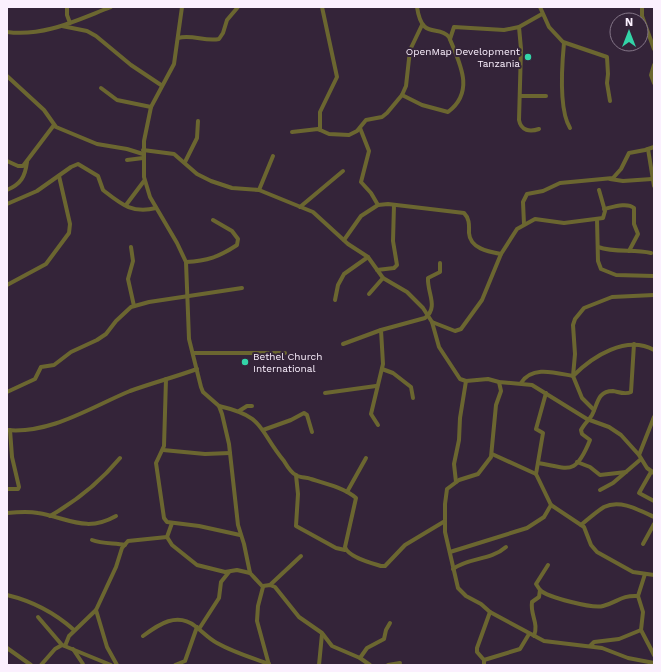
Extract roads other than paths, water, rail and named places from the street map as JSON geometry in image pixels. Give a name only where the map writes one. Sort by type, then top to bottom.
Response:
[{"type":"street","points":[[67,7],[67,15],[70,23]]},
{"type":"street","points":[[7,32],[19,34],[36,33],[62,26],[108,7]]},
{"type":"street","points":[[182,7],[174,64],[150,107],[143,154],[144,181],[156,208],[172,234],[186,262],[186,296],[189,339],[203,392],[219,406],[239,411],[255,420],[264,430],[272,446],[296,475],[298,494],[296,526],[336,548],[345,550],[352,556],[385,566],[405,545],[444,521]]},
{"type":"street","points":[[178,38],[188,36],[204,39],[218,39],[223,33],[227,20],[238,7]]},
{"type":"street","points":[[320,130],[320,112],[337,77],[322,7]]},
{"type":"street","points":[[402,95],[443,112],[450,111],[460,97],[464,81],[462,70],[450,40],[446,34],[431,31],[422,25],[417,7]]},
{"type":"street","points":[[540,7],[549,27],[564,43],[607,57],[608,74],[606,83],[610,101]]},
{"type":"street","points":[[642,7],[642,16],[654,49]]},
{"type":"street","points":[[450,40],[453,28],[456,26],[498,31],[519,27],[542,14]]},
{"type":"street","points":[[292,132],[320,130],[329,134],[354,134],[366,120],[382,117],[387,113],[402,95],[406,86],[410,50],[422,25]]},
{"type":"street","points":[[62,26],[88,31],[161,85]]},
{"type":"street","points":[[519,27],[521,50],[520,96],[518,110],[521,126],[528,130],[539,129]]},
{"type":"street","points":[[564,43],[562,80],[566,120],[570,128]]},
{"type":"street","points":[[654,65],[651,75],[654,83]]},
{"type":"street","points":[[7,76],[44,110],[54,125],[97,144],[128,149],[143,154],[174,154],[197,174],[211,181],[232,188],[259,190],[313,212],[344,240],[368,257],[383,278],[407,292],[429,315],[442,353],[460,379],[466,381],[488,379],[499,382],[532,385],[587,419],[609,427],[621,435],[652,472],[639,493],[654,501]]},
{"type":"street","points":[[100,88],[117,100],[150,107]]},
{"type":"street","points":[[520,96],[546,96]]},
{"type":"street","points":[[185,162],[197,138],[196,130],[198,121]]},
{"type":"street","points":[[7,161],[20,167],[27,162],[54,125]]},
{"type":"street","points":[[360,128],[369,151],[361,182],[371,193],[378,205]]},
{"type":"street","points":[[524,224],[523,202],[527,194],[543,191],[560,183],[609,178],[615,176],[628,154],[654,147]]},
{"type":"street","points":[[648,149],[653,172],[652,180],[654,186]]},
{"type":"street","points":[[127,160],[143,154]]},
{"type":"street","points":[[259,190],[273,156]]},
{"type":"street","points":[[7,190],[16,186],[24,177],[27,162]]},
{"type":"street","points":[[7,204],[37,191],[74,165],[80,165],[98,176],[102,190],[126,205],[139,211],[156,208]]},
{"type":"street","points":[[300,207],[343,171]]},
{"type":"street","points":[[7,285],[46,264],[69,233],[70,224],[59,176]]},
{"type":"street","points":[[609,178],[623,181],[652,180]]},
{"type":"street","points":[[126,205],[144,181]]},
{"type":"street","points":[[432,322],[455,331],[462,330],[482,300],[501,254],[514,232],[524,224],[535,219],[564,223],[596,219],[605,216],[599,190]]},
{"type":"street","points":[[344,240],[361,216],[378,205],[394,205],[462,212],[468,220],[470,238],[478,247],[486,251],[501,254]]},
{"type":"street","points":[[377,270],[394,268],[397,265],[393,241],[394,205]]},
{"type":"street","points":[[604,209],[624,206],[634,208],[634,224],[638,234],[629,251]]},
{"type":"street","points":[[596,219],[599,266],[604,272],[628,276],[654,276]]},
{"type":"street","points":[[186,262],[207,260],[220,256],[237,245],[238,239],[232,231],[213,220]]},
{"type":"street","points":[[131,247],[133,261],[128,279],[134,306]]},
{"type":"street","points":[[598,247],[629,251],[639,250],[651,253]]},
{"type":"street","points":[[335,300],[338,285],[344,274],[368,257]]},
{"type":"street","points":[[342,344],[382,330],[425,318],[429,315],[432,308],[432,303],[428,278],[440,272],[440,263]]},
{"type":"street","points":[[369,294],[383,278]]},
{"type":"street","points":[[7,392],[36,379],[41,367],[54,365],[71,352],[97,340],[106,334],[122,314],[134,306],[149,302],[242,288]]},
{"type":"street","points":[[594,410],[582,398],[573,376],[575,354],[573,325],[580,312],[612,297],[654,295]]},
{"type":"street","points":[[378,425],[371,414],[376,386],[382,369],[382,330]]},
{"type":"street","points":[[573,376],[582,367],[598,356],[623,345],[634,344],[654,350]]},
{"type":"street","points":[[538,463],[566,469],[571,468],[577,462],[590,441],[581,432],[587,419],[594,410],[600,395],[604,392],[613,391],[628,394],[631,392],[634,344]]},
{"type":"street","points":[[193,353],[285,353]]},
{"type":"street","points":[[7,489],[18,489],[19,487],[12,458],[8,430],[21,431],[42,428],[128,392],[197,369]]},
{"type":"street","points":[[382,369],[393,373],[411,387],[413,398]]},
{"type":"street","points":[[521,383],[529,374],[537,372],[573,376]]},
{"type":"street","points":[[166,379],[163,450],[156,463],[160,499],[164,518],[166,521],[172,523],[199,526],[240,535]]},
{"type":"street","points":[[456,482],[454,464],[459,440],[460,418],[466,381]]},
{"type":"street","points":[[499,382],[500,391],[494,418],[492,454],[485,467],[478,474],[456,482],[447,488],[444,521],[453,569],[461,592],[490,612],[529,634],[554,644],[590,646],[607,650],[628,658],[654,663]]},
{"type":"street","points":[[325,393],[376,386]]},
{"type":"street","points":[[546,393],[536,429],[543,433],[536,474],[551,505],[581,524],[586,529],[591,545],[597,552],[628,570],[654,575]]},
{"type":"street","points":[[219,406],[230,453],[235,506],[240,535],[244,544],[250,573],[263,586]]},
{"type":"street","points":[[239,411],[247,406],[252,406]]},
{"type":"street","points":[[264,430],[291,420],[304,413],[307,415],[312,432]]},
{"type":"street","points":[[600,490],[608,487],[626,472],[640,457],[654,417]]},
{"type":"street","points":[[163,450],[206,454],[230,453]]},
{"type":"street","points":[[492,454],[536,474]]},
{"type":"street","points":[[50,516],[93,488],[120,458]]},
{"type":"street","points":[[347,492],[366,458]]},
{"type":"street","points":[[577,462],[590,467],[601,475],[626,472]]},
{"type":"street","points":[[296,475],[320,482],[354,496],[356,500],[346,538],[345,550]]},
{"type":"street","points":[[581,524],[603,508],[612,504],[621,504],[634,508],[654,517]]},
{"type":"street","points":[[450,552],[527,528],[544,517],[551,505]]},
{"type":"street","points":[[7,513],[37,512],[50,516],[97,524],[116,516]]},
{"type":"street","points":[[167,537],[172,523]]},
{"type":"street","points":[[643,544],[654,524]]},
{"type":"street","points":[[41,665],[55,649],[64,645],[67,638],[74,630],[96,610],[125,545],[132,540],[167,537]]},
{"type":"street","points":[[167,537],[172,545],[197,565],[229,572],[239,571],[250,573]]},
{"type":"street","points":[[92,540],[101,543],[110,542],[125,545]]},
{"type":"street","points":[[453,569],[476,560],[490,558],[506,547]]},
{"type":"street","points":[[263,586],[270,585],[301,556]]},
{"type":"street","points":[[548,566],[536,584],[540,590],[565,600],[593,607],[602,606],[626,595],[638,596]]},
{"type":"street","points":[[175,665],[185,661],[198,628],[219,598],[221,582],[229,572]]},
{"type":"street","points":[[644,574],[638,596],[643,612],[642,630],[654,655]]},
{"type":"street","points":[[270,585],[277,589],[299,617],[322,633],[332,646],[360,658],[370,665]]},
{"type":"street","points":[[263,586],[257,621],[269,664]]},
{"type":"street","points":[[534,636],[537,626],[532,608],[532,602],[539,597],[540,590]]},
{"type":"street","points":[[7,595],[34,604],[51,612],[74,630]]},
{"type":"street","points":[[96,610],[107,647],[117,665]]},
{"type":"street","points":[[484,665],[484,660],[477,652],[477,645],[490,612]]},
{"type":"street","points":[[38,617],[64,645],[111,665]]},
{"type":"street","points":[[143,636],[166,621],[173,619],[185,621],[198,628],[217,643],[269,664]]},
{"type":"street","points":[[360,658],[367,648],[384,639],[386,630],[390,623]]},
{"type":"street","points":[[590,646],[594,642],[624,638],[642,630]]},
{"type":"street","points":[[319,665],[322,633]]},
{"type":"street","points":[[484,660],[520,649],[529,634]]},
{"type":"street","points":[[7,648],[32,665]]},
{"type":"street","points":[[73,649],[83,664]]},
{"type":"street","points":[[628,658],[631,665]]},
{"type":"street","points":[[388,665],[400,663]]},
{"type":"place","name":"OpenMap Development Tanzania","points":[[528,57]]},
{"type":"place","name":"Bethel Church International","points":[[245,362]]}]
